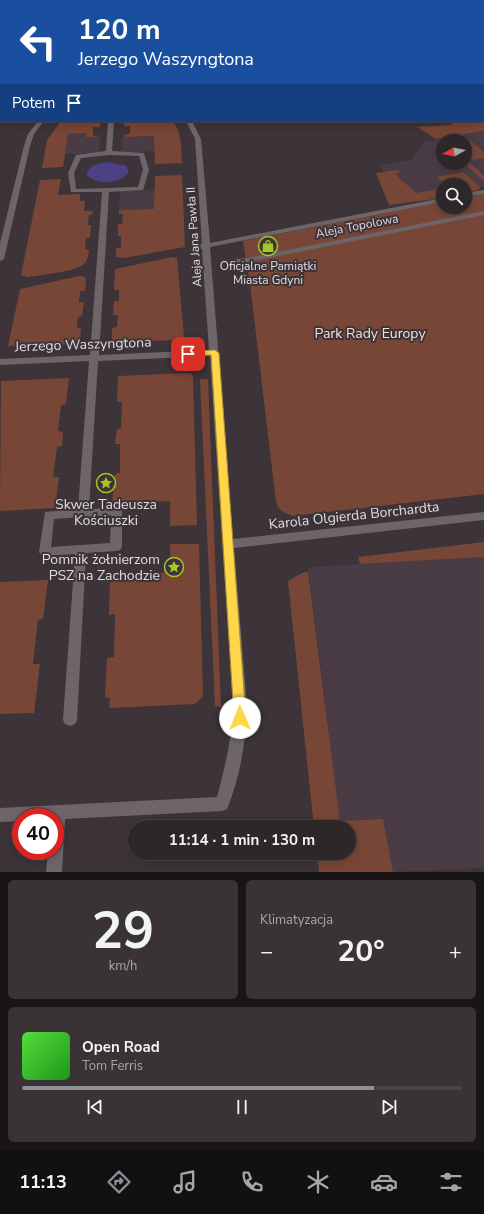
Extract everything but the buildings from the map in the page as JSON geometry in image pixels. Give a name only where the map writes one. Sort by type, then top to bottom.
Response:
[{"type":"street","points":[[0,259],[27,146],[31,134],[40,122]]},
{"type":"street","points":[[109,153],[111,122]]},
{"type":"street","name":"Aleja Jana Pawła II","points":[[190,122],[198,139],[215,353]]},
{"type":"street","points":[[109,153],[142,154],[146,170],[141,189],[106,192],[72,192],[71,173],[78,156],[109,153]]},
{"type":"street","points":[[83,513],[106,192]]},
{"type":"street","points":[[472,194],[484,192]]},
{"type":"street","name":"Aleja Topolowa","points":[[194,248],[436,201]]},
{"type":"street","name":"Aleja Topolowa","points":[[235,261],[248,260],[484,213]]},
{"type":"street","points":[[64,812],[222,804],[236,752],[240,715],[215,353]]},
{"type":"street","name":"Jerzego Waszyngtona","points":[[0,362],[215,353]]},
{"type":"street","points":[[118,511],[116,548],[81,550],[45,552],[49,515],[118,511]]},
{"type":"street","name":"Karola Olgierda Borchardta","points":[[228,544],[484,516]]},
{"type":"street","points":[[70,720],[81,550]]},
{"type":"street","points":[[0,815],[12,814]]},
{"type":"street","points":[[54,872],[55,860]]},
{"type":"shaded area","points":[[484,131],[484,187],[472,190],[472,178],[436,178],[436,196],[414,200],[379,166],[411,160],[424,142],[436,140],[436,170],[472,170],[472,134],[468,134]]},
{"type":"shaded area","points":[[86,133],[86,137],[100,137],[99,153],[65,154],[68,134]]},
{"type":"shaded area","points":[[154,136],[155,151],[121,153],[122,137]]},
{"type":"shaded area","points":[[108,162],[126,166],[129,172],[120,179],[108,182],[91,179],[87,175],[89,169],[92,167]]},
{"type":"shaded area","points":[[155,190],[154,209],[119,210],[120,191]]},
{"type":"shaded area","points":[[484,557],[484,868],[393,872],[383,819],[340,820],[308,567]]},
{"type":"green space","points":[[60,122],[101,122],[100,127],[93,127],[93,136],[100,137],[86,137],[86,133],[68,134],[63,167],[42,168],[47,140]]},
{"type":"green space","points":[[124,122],[174,122],[180,136],[182,163],[155,164],[154,136],[124,137],[124,135],[130,134],[130,126],[124,126]]},
{"type":"green space","points":[[451,122],[484,122],[484,131],[466,134],[436,134],[436,139],[417,127],[452,125]]},
{"type":"green space","points":[[472,142],[484,152],[484,158],[472,160]]},
{"type":"green space","points":[[472,165],[484,176],[484,181],[471,170]]},
{"type":"green space","points":[[397,170],[400,172],[395,174],[416,193],[436,189],[436,199],[389,205],[376,173]]},
{"type":"green space","points":[[463,172],[470,178],[438,178],[437,177]]},
{"type":"green space","points":[[182,175],[185,247],[124,258],[116,257],[116,248],[121,248],[121,236],[118,236],[118,224],[122,224],[123,214],[119,214],[119,210],[154,209],[155,176]]},
{"type":"green space","points":[[61,179],[58,195],[80,194],[80,201],[85,201],[84,211],[93,211],[92,215],[89,215],[88,225],[91,225],[90,238],[86,238],[85,249],[89,250],[87,260],[79,267],[65,271],[28,277],[21,275],[40,180]]},
{"type":"green space","points":[[472,180],[479,186],[480,188],[472,191]]},
{"type":"green space","name":"Park Rady Europy","points":[[484,194],[484,494],[293,516],[287,514],[279,508],[276,502],[250,284],[243,241],[436,203],[436,214],[472,214],[472,197]]},
{"type":"green space","points":[[173,257],[177,258],[184,337],[177,340],[115,342],[112,340],[112,328],[117,327],[118,315],[113,315],[114,301],[119,301],[119,290],[114,290],[115,269]]},
{"type":"green space","points":[[79,276],[85,277],[86,280],[85,291],[80,291],[79,302],[84,302],[82,316],[78,317],[77,328],[81,328],[80,341],[75,344],[8,346],[20,289]]},
{"type":"green space","points":[[192,374],[193,377],[197,525],[170,526],[170,501],[112,504],[115,474],[120,473],[120,444],[115,444],[117,429],[121,428],[122,402],[117,402],[118,376]]},
{"type":"green space","points":[[69,378],[66,404],[61,405],[58,431],[63,432],[62,446],[57,447],[53,477],[59,477],[55,508],[0,511],[1,381]]},
{"type":"green space","points":[[200,379],[208,379],[221,707],[215,706]]},
{"type":"green space","points":[[484,542],[484,557],[360,564],[358,557]]},
{"type":"green space","points":[[170,544],[199,544],[203,696],[195,704],[109,708],[110,698],[105,697],[107,658],[114,657],[115,614],[109,615],[110,576],[171,572]]},
{"type":"green space","points":[[308,572],[340,820],[313,820],[288,581],[302,573]]},
{"type":"green space","points":[[48,580],[43,619],[38,620],[33,664],[40,664],[34,713],[0,714],[0,582]]},
{"type":"green space","points":[[383,819],[393,872],[319,872],[318,860],[356,860],[356,820]]},
{"type":"place","name":"Oficjalne Pamiątki Miasta Gdyni","points":[[268,246]]},
{"type":"place","name":"Skwer Tadeusza Kościuszki","points":[[106,483]]},
{"type":"place","name":"Pomnik żołnierzom PSZ na Zachodzie","points":[[174,567]]},
{"type":"route","points":[[188,354],[215,353],[240,718]]}]
